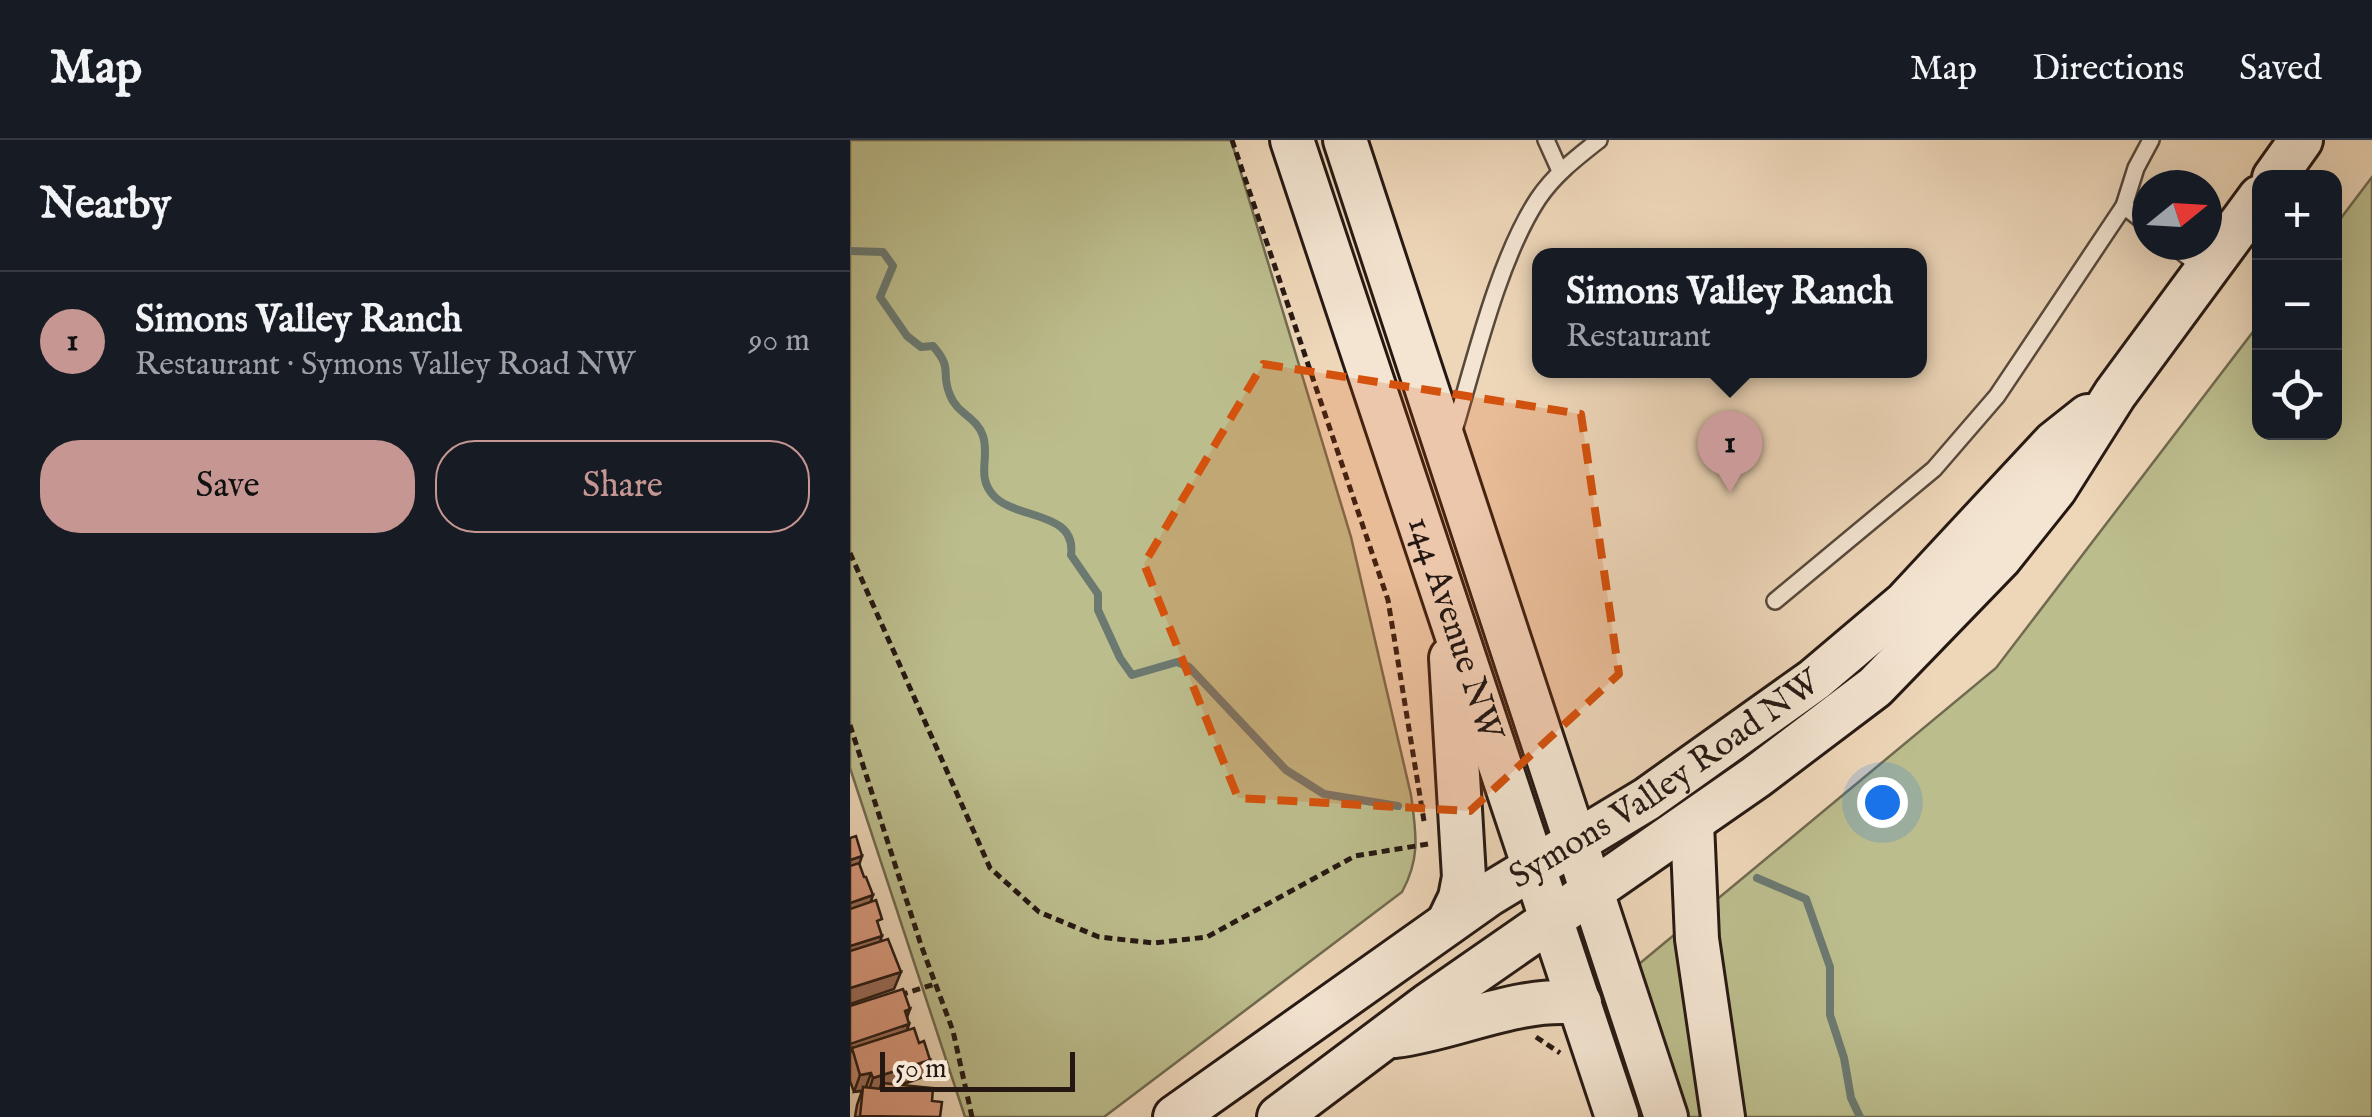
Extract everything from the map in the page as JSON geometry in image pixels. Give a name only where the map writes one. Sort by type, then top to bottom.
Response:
[{"type":"main road","name":"144 Avenue NW","points":[[1292,140],[1617,1117]]},
{"type":"main road","name":"144 Avenue NW","points":[[1345,140],[1666,1117]]},
{"type":"main road","points":[[2280,170],[2301,140]]},
{"type":"main road","name":"Symons Valley Road NW","points":[[1279,1117],[1384,1038],[1544,893],[1584,868],[1692,822],[1875,687],[2000,558],[2055,489],[2115,394],[2252,208]]},
{"type":"main road","name":"Symons Valley Road NW","points":[[1175,1117],[1448,924],[1544,893],[1584,868],[1647,799],[1825,670],[1905,603],[2054,443],[2115,394]]},
{"type":"main road","points":[[1448,924],[1460,898],[1464,876],[1444,834],[1449,608]]},
{"type":"main road","points":[[1692,822],[1697,939],[1723,1117]]},
{"type":"main road","points":[[1384,1038],[1456,1024],[1528,1002],[1580,1003]]},
{"type":"lane","points":[[1546,140],[1560,171]]},
{"type":"lane","points":[[1448,449],[1492,305],[1536,200],[1560,171],[1599,140]]},
{"type":"lane","points":[[1775,601],[1934,469],[1997,396],[2124,206],[2136,168],[2152,140]]},
{"type":"lane","points":[[2124,206],[2132,212]]},
{"type":"lane","points":[[2192,260],[2206,271]]},
{"type":"path","points":[[850,553],[990,868],[1039,912],[1099,937],[1154,943],[1207,937],[1355,856],[1428,844],[1444,834],[1388,600],[1232,140]]},
{"type":"path","points":[[850,725],[954,1031],[972,1117]]},
{"type":"path","points":[[884,1000],[936,984]]},
{"type":"path","points":[[1528,1002],[1526,1031],[1559,1051],[1565,1068]]},
{"type":"highlighted area","points":[[1263,364],[1581,414],[1619,674],[1470,811],[1238,798],[1144,564]]},
{"type":"green space","points":[[850,140],[1231,140],[1351,537],[1411,795],[1416,845],[1408,879],[1402,892],[1104,1117],[965,1117],[850,768]]},
{"type":"green space","points":[[2372,177],[2372,1117],[1619,1117],[1580,1013],[1996,668],[2252,333],[2252,440],[2342,440],[2342,217]]},
{"type":"building","points":[[856,836],[862,856],[850,860],[850,838]]},
{"type":"building","points":[[859,863],[873,895],[850,903],[850,866]]},
{"type":"building","points":[[876,900],[882,936],[850,946],[850,909]]},
{"type":"building","points":[[888,939],[901,972],[850,988],[850,951]]},
{"type":"building","points":[[903,989],[910,1009],[905,1011],[909,1024],[850,1044],[850,1006]]},
{"type":"building","points":[[914,1028],[919,1043],[924,1041],[930,1060],[873,1078],[871,1073],[860,1075],[852,1048]]},
{"type":"building","points":[[882,1083],[933,1088],[932,1101],[942,1102],[940,1117],[860,1116],[863,1087],[881,1089]]},
{"type":"waterway","points":[[850,251],[883,252],[893,266],[880,297],[907,336],[921,347],[933,346],[943,361],[953,401],[983,436],[988,488],[1003,503],[1064,530],[1071,555],[1098,594],[1098,610],[1132,675],[1177,662],[1189,667],[1286,770],[1324,794],[1398,806]]},
{"type":"waterway","points":[[1757,878],[1806,899],[1830,967],[1830,1015],[1844,1058],[1851,1098],[1860,1117]]},
{"type":"place","name":"Simons Valley Ranch","points":[[1730,493]]}]
